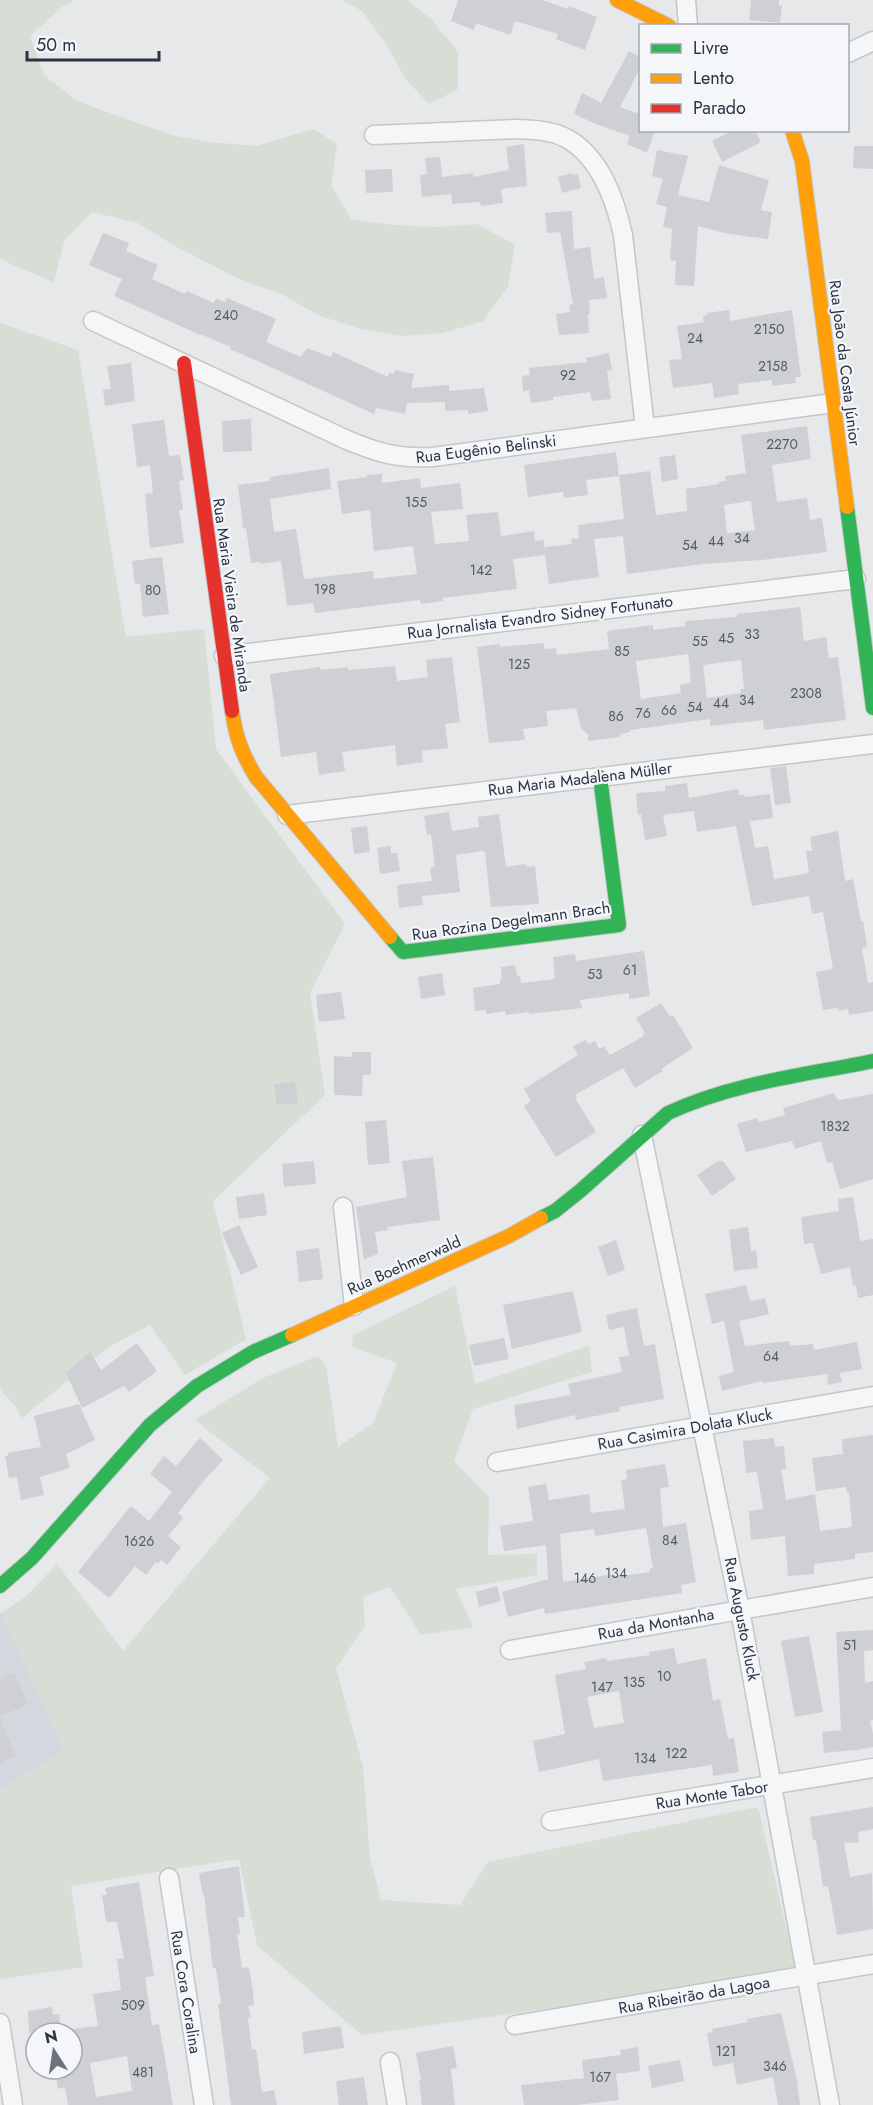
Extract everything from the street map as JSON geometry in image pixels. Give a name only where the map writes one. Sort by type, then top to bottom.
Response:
[{"type":"main road","points":[[617,0],[665,24]]},
{"type":"main road","name":"Rua João da Costa Júnior","points":[[793,132],[802,160],[873,708]]},
{"type":"main road","name":"Rua Maria Vieira de Miranda","points":[[184,363],[236,737],[242,755],[252,771],[288,815]]},
{"type":"main road","name":"Rua Rozina Degelmann Brach","points":[[288,815],[403,952],[619,925],[600,777]]},
{"type":"main road","name":"Rua Boehmerwald","points":[[1,1580],[32,1557],[169,1407],[225,1367],[253,1352],[509,1236],[555,1211],[668,1113],[703,1098],[731,1090],[873,1061]]},
{"type":"street","points":[[686,0],[688,24]]},
{"type":"street","points":[[849,53],[873,41]]},
{"type":"street","points":[[374,135],[540,130],[564,137],[584,153],[597,168],[617,208],[623,236],[645,428]]},
{"type":"street","name":"Rua Eugênio Belinski","points":[[93,321],[347,440],[368,449],[403,458],[433,457],[833,403]]},
{"type":"street","name":"Rua Jornalista Evandro Sidney Fortunato","points":[[224,656],[856,579]]},
{"type":"street","name":"Rua Maria Madalena Müller","points":[[288,815],[873,744]]},
{"type":"street","name":"Rua Augusto Kluck","points":[[642,1135],[774,1785],[830,2105]]},
{"type":"street","points":[[343,1207],[354,1306]]},
{"type":"street","name":"Rua Casimira Dolata Kluck","points":[[497,1462],[873,1396]]},
{"type":"street","name":"Rua da Montanha","points":[[510,1650],[873,1587]]},
{"type":"street","name":"Rua Monte Tabor","points":[[551,1821],[873,1768]]},
{"type":"street","name":"Rua Cora Coralina","points":[[169,1878],[204,2105]]},
{"type":"street","name":"Rua Ribeirão da Lagoa","points":[[515,2025],[873,1964]]},
{"type":"street","points":[[0,2023],[13,2105]]},
{"type":"street","points":[[390,2062],[397,2105]]},
{"type":"shaded area","points":[[0,0],[75,0],[63,6],[30,36],[44,75],[77,101],[171,135],[210,142],[257,146],[313,129],[337,144],[331,185],[352,220],[436,227],[477,224],[515,245],[508,287],[483,321],[443,333],[401,336],[361,329],[320,316],[283,295],[237,278],[173,245],[138,223],[92,212],[64,241],[54,282],[6,262],[0,258]]},
{"type":"shaded area","points":[[342,0],[407,0],[431,19],[458,52],[458,89],[429,104],[406,80],[387,45],[362,11]]},
{"type":"shaded area","points":[[0,323],[78,350],[126,637],[204,629],[216,749],[345,924],[310,993],[325,1095],[213,1201],[246,1339],[185,1375],[150,1325],[109,1347],[22,1418],[0,1389]]},
{"type":"shaded area","points":[[455,1286],[475,1384],[589,1346],[592,1372],[473,1409],[454,1461],[489,1497],[488,1555],[537,1554],[537,1575],[456,1589],[473,1627],[421,1635],[390,1587],[363,1597],[365,1626],[336,1668],[363,1767],[370,1858],[381,1900],[460,1905],[488,1862],[758,1807],[797,1973],[362,2035],[257,1945],[239,1859],[71,1886],[83,1967],[0,1979],[0,1791],[64,1749],[1,1613],[25,1597],[57,1564],[123,1651],[270,1478],[195,1420],[263,1378],[318,1356],[326,1366],[338,1447],[373,1423],[397,1363],[352,1347],[353,1335]]},
{"type":"shaded area","points":[[0,1614],[64,1749],[0,1791]]},
{"type":"building","points":[[458,0],[542,0],[568,9],[569,6],[597,17],[585,50],[556,39],[558,34],[515,21],[510,35],[476,23],[474,30],[451,21]]},
{"type":"building","points":[[751,0],[779,0],[779,6],[782,5],[780,23],[749,20]]},
{"type":"building","points":[[629,51],[639,56],[639,71],[620,107],[639,114],[639,132],[654,132],[647,153],[627,144],[630,136],[574,114],[582,93],[601,103]]},
{"type":"building","points":[[729,132],[756,132],[761,142],[722,162],[712,141]]},
{"type":"building","points":[[524,144],[527,186],[501,189],[503,203],[481,206],[480,202],[452,204],[451,194],[422,197],[420,175],[427,174],[425,158],[440,157],[442,177],[473,173],[473,177],[509,170],[506,147]]},
{"type":"building","points":[[854,146],[873,146],[873,169],[853,168]]},
{"type":"building","points":[[657,150],[688,156],[678,195],[709,202],[719,165],[769,180],[761,210],[772,212],[768,239],[729,234],[698,226],[694,286],[675,285],[676,261],[670,260],[672,229],[663,227],[667,207],[656,204],[663,179],[652,176]]},
{"type":"building","points":[[392,169],[393,192],[366,193],[365,170]]},
{"type":"building","points":[[572,173],[573,175],[578,174],[581,188],[562,193],[558,177]]},
{"type":"building","points":[[572,211],[574,249],[590,247],[594,279],[604,277],[607,298],[589,300],[589,333],[559,335],[556,314],[570,312],[569,305],[573,304],[560,232],[547,233],[545,213]]},
{"type":"building","points":[[103,233],[129,243],[126,251],[158,265],[152,279],[185,294],[187,291],[214,303],[216,298],[225,302],[227,298],[276,319],[266,342],[301,357],[307,348],[331,357],[333,352],[388,377],[389,373],[394,374],[395,370],[414,374],[411,388],[449,385],[449,391],[484,388],[488,411],[468,414],[468,410],[445,411],[445,402],[407,403],[405,414],[376,408],[374,414],[230,349],[231,347],[114,296],[122,279],[89,265]]},
{"type":"building","points":[[729,310],[730,321],[792,310],[801,377],[795,377],[796,383],[772,386],[772,380],[738,384],[739,394],[714,398],[712,383],[673,388],[669,360],[682,359],[677,326],[704,322],[703,316],[707,313]]},
{"type":"building","points":[[609,353],[612,370],[607,371],[611,399],[592,401],[590,392],[553,397],[553,400],[531,403],[529,390],[523,391],[522,376],[530,375],[529,368],[587,362],[586,358]]},
{"type":"building","points":[[131,363],[135,401],[105,406],[103,390],[111,389],[107,366]]},
{"type":"building","points":[[251,419],[252,451],[223,452],[222,421]]},
{"type":"building","points":[[164,420],[169,456],[180,455],[184,480],[179,481],[183,510],[179,510],[184,543],[150,548],[145,494],[153,493],[150,465],[137,467],[132,424]]},
{"type":"building","points":[[807,426],[811,459],[772,465],[777,502],[807,498],[810,520],[822,518],[827,552],[627,574],[623,536],[594,539],[599,577],[549,584],[544,547],[572,544],[571,539],[579,538],[578,525],[624,519],[619,475],[650,471],[656,515],[687,511],[686,489],[719,484],[718,482],[726,481],[725,476],[746,473],[741,435]],"holes":[[[751,502],[755,530],[727,533],[724,505]]]},
{"type":"building","points":[[616,452],[619,476],[586,480],[588,495],[564,498],[563,492],[528,497],[524,465]]},
{"type":"building","points":[[675,455],[678,479],[662,482],[659,457]]},
{"type":"building","points":[[329,468],[331,489],[270,499],[274,532],[296,529],[304,579],[373,571],[374,579],[417,574],[413,546],[374,551],[370,510],[342,514],[337,481],[367,477],[367,475],[382,474],[382,483],[420,478],[421,488],[460,483],[463,509],[431,512],[435,544],[469,541],[466,515],[498,512],[501,536],[534,531],[535,541],[544,540],[545,555],[513,559],[517,589],[442,598],[443,601],[421,604],[420,600],[315,613],[313,603],[287,606],[281,561],[251,563],[246,528],[243,529],[238,485],[270,481],[270,477]]},
{"type":"building","points":[[162,557],[169,614],[143,617],[140,584],[135,584],[132,561]]},
{"type":"building","points":[[800,607],[804,641],[826,637],[829,658],[838,657],[846,720],[764,730],[763,720],[710,726],[710,719],[630,730],[630,732],[620,734],[620,737],[588,741],[588,735],[581,728],[576,708],[546,711],[548,726],[523,729],[525,740],[489,743],[477,647],[544,643],[544,649],[556,648],[557,655],[609,649],[607,631],[653,625],[653,630],[685,626],[685,621],[737,617],[737,614]],"holes":[[[688,654],[691,683],[680,685],[681,693],[641,699],[636,661]],[[741,660],[744,689],[740,689],[741,693],[707,698],[703,665]]]},
{"type":"building","points":[[452,657],[460,722],[445,724],[448,748],[422,751],[423,762],[397,766],[395,745],[342,752],[345,771],[319,775],[316,752],[281,757],[270,674],[320,667],[320,670],[348,667],[348,670],[395,666],[397,681],[428,677],[426,660]]},
{"type":"building","points":[[786,766],[791,803],[775,805],[770,768]]},
{"type":"building","points":[[687,783],[689,798],[738,789],[739,795],[745,797],[770,794],[773,818],[750,821],[755,848],[768,846],[774,879],[809,873],[806,851],[812,851],[810,837],[838,831],[845,881],[853,879],[861,921],[863,921],[867,947],[862,948],[868,983],[873,982],[873,1011],[849,1015],[848,1009],[823,1010],[816,972],[833,969],[823,912],[812,914],[809,896],[752,906],[736,826],[697,832],[694,811],[663,815],[667,836],[645,840],[641,814],[638,815],[636,793],[665,791],[665,786]]},
{"type":"building","points":[[449,812],[452,831],[479,827],[478,817],[499,814],[506,867],[526,864],[527,867],[535,866],[539,904],[491,907],[485,852],[482,851],[456,855],[460,892],[422,896],[423,905],[399,908],[397,885],[432,881],[430,868],[435,867],[431,834],[427,835],[424,816]]},
{"type":"building","points":[[367,826],[370,852],[354,854],[351,828]]},
{"type":"building","points":[[391,846],[391,853],[397,853],[400,871],[380,874],[377,848]]},
{"type":"building","points":[[644,951],[650,996],[629,999],[629,993],[580,1000],[582,1008],[529,1014],[529,1012],[506,1015],[505,1011],[486,1014],[486,1010],[475,1011],[473,988],[500,984],[501,967],[515,965],[521,983],[555,979],[553,957],[575,954],[576,961]]},
{"type":"building","points":[[442,973],[445,995],[421,999],[418,977]]},
{"type":"building","points":[[341,992],[345,1019],[319,1022],[316,995]]},
{"type":"building","points":[[661,1003],[670,1017],[673,1015],[693,1048],[661,1069],[663,1071],[635,1088],[623,1068],[575,1095],[596,1132],[556,1157],[524,1106],[531,1101],[524,1089],[578,1055],[573,1046],[586,1040],[588,1044],[595,1041],[599,1049],[604,1046],[610,1055],[644,1036],[645,1033],[636,1018]]},
{"type":"building","points":[[354,1052],[371,1052],[371,1075],[363,1075],[362,1096],[334,1095],[334,1056],[352,1057]]},
{"type":"building","points":[[295,1082],[298,1103],[277,1105],[274,1084]]},
{"type":"building","points":[[834,1093],[838,1100],[873,1094],[873,1179],[840,1189],[832,1162],[827,1163],[821,1141],[795,1149],[792,1141],[746,1152],[737,1124],[757,1118],[759,1122],[785,1115],[783,1108]]},
{"type":"building","points":[[386,1120],[390,1163],[368,1165],[365,1122]]},
{"type":"building","points":[[433,1157],[440,1220],[387,1227],[388,1230],[375,1232],[378,1254],[364,1259],[356,1207],[407,1197],[402,1161]]},
{"type":"building","points":[[314,1161],[316,1184],[284,1187],[282,1164]]},
{"type":"building","points":[[718,1161],[723,1161],[736,1179],[712,1196],[697,1175]]},
{"type":"building","points":[[264,1193],[267,1215],[239,1219],[236,1197]]},
{"type":"building","points":[[853,1197],[860,1241],[873,1239],[873,1295],[858,1298],[856,1285],[853,1286],[850,1267],[821,1274],[813,1243],[804,1244],[801,1217],[839,1211],[838,1199]]},
{"type":"building","points":[[239,1225],[258,1267],[241,1275],[222,1233]]},
{"type":"building","points":[[748,1227],[751,1251],[756,1250],[758,1268],[734,1271],[729,1230]]},
{"type":"building","points":[[616,1240],[625,1270],[608,1276],[598,1247]]},
{"type":"building","points":[[319,1248],[323,1279],[299,1282],[296,1251]]},
{"type":"building","points":[[746,1285],[750,1301],[765,1298],[769,1314],[739,1321],[745,1346],[789,1341],[790,1346],[813,1344],[814,1350],[857,1342],[862,1369],[840,1373],[842,1382],[828,1385],[827,1374],[763,1383],[762,1381],[722,1391],[719,1376],[734,1372],[724,1321],[712,1324],[705,1294]]},
{"type":"building","points":[[573,1291],[582,1332],[512,1349],[503,1305]]},
{"type":"building","points":[[637,1308],[644,1346],[655,1344],[664,1399],[619,1407],[620,1411],[576,1420],[575,1415],[517,1429],[514,1405],[571,1395],[568,1384],[622,1372],[619,1357],[629,1356],[624,1327],[609,1330],[606,1315]]},
{"type":"building","points":[[504,1338],[509,1359],[474,1366],[469,1345]]},
{"type":"building","points":[[137,1343],[157,1371],[129,1392],[124,1386],[82,1408],[66,1373],[90,1352],[101,1370]]},
{"type":"building","points":[[79,1404],[95,1440],[66,1454],[70,1468],[40,1477],[44,1495],[21,1500],[17,1477],[9,1478],[5,1456],[9,1455],[8,1453],[41,1447],[34,1416]]},
{"type":"building","points":[[873,1435],[873,1552],[855,1554],[855,1559],[814,1564],[814,1574],[788,1576],[785,1536],[751,1540],[749,1511],[763,1509],[757,1472],[746,1473],[743,1441],[774,1438],[775,1447],[784,1446],[786,1469],[781,1469],[786,1500],[815,1494],[820,1531],[852,1527],[849,1493],[846,1487],[816,1491],[812,1458],[843,1454],[842,1439]]},
{"type":"building","points":[[200,1438],[223,1460],[178,1513],[183,1518],[168,1536],[181,1547],[167,1565],[161,1560],[158,1564],[156,1562],[146,1575],[135,1566],[109,1598],[78,1572],[131,1506],[149,1521],[172,1492],[150,1474],[164,1456],[176,1466]]},
{"type":"building","points":[[665,1464],[669,1487],[660,1488],[663,1527],[686,1523],[696,1582],[681,1585],[682,1593],[545,1614],[544,1608],[508,1617],[502,1592],[548,1579],[546,1545],[504,1551],[500,1526],[533,1521],[528,1487],[546,1484],[549,1500],[589,1494],[591,1513],[625,1509],[621,1480],[627,1479],[626,1470]],"holes":[[[646,1528],[653,1568],[650,1568],[650,1572],[613,1577],[613,1574],[563,1582],[560,1534],[594,1529],[595,1536]]]},
{"type":"building","points":[[497,1586],[501,1601],[479,1607],[476,1592]]},
{"type":"building","points":[[873,1630],[873,1650],[864,1651],[865,1683],[873,1681],[873,1720],[870,1721],[873,1747],[824,1753],[822,1732],[841,1730],[836,1632]]},
{"type":"building","points":[[809,1636],[823,1712],[795,1717],[781,1641]]},
{"type":"building","points":[[674,1648],[677,1664],[706,1658],[713,1701],[720,1699],[728,1739],[734,1738],[739,1772],[713,1776],[712,1765],[603,1781],[599,1759],[539,1772],[533,1741],[565,1734],[555,1675],[586,1669],[584,1662],[650,1655],[649,1652]],"holes":[[[619,1691],[624,1723],[594,1728],[587,1697]]]},
{"type":"building","points":[[14,1673],[28,1704],[0,1716],[0,1679]]},
{"type":"building","points":[[0,1719],[16,1756],[0,1763]]},
{"type":"building","points":[[873,1807],[873,1829],[858,1832],[859,1842],[844,1843],[850,1877],[872,1873],[873,1929],[837,1935],[828,1886],[823,1887],[810,1817]]},
{"type":"building","points":[[239,1866],[245,1917],[238,1917],[240,1934],[237,1934],[242,1968],[249,1967],[253,1991],[254,2005],[248,2006],[251,2018],[248,2018],[252,2050],[256,2049],[262,2092],[274,2090],[277,2105],[231,2105],[218,2004],[221,2003],[216,1968],[213,1969],[199,1873]]},
{"type":"building","points":[[139,1882],[154,1976],[145,1977],[152,2025],[159,2024],[173,2105],[68,2105],[65,2087],[58,2089],[57,2081],[84,2081],[84,2028],[98,2026],[93,1994],[121,1990],[117,1959],[124,1958],[117,1922],[106,1920],[102,1895],[107,1895],[105,1888]],"holes":[[[127,2056],[132,2091],[96,2097],[90,2063]]]},
{"type":"building","points":[[52,2007],[53,2015],[59,2014],[60,2021],[28,2021],[28,2011]]},
{"type":"building","points":[[781,2013],[797,2080],[800,2105],[778,2105],[773,2077],[737,2085],[733,2063],[713,2067],[707,2033],[713,2032],[712,2029],[748,2022],[747,2019]]},
{"type":"building","points":[[341,2026],[344,2048],[304,2054],[302,2032]]},
{"type":"building","points":[[453,2046],[457,2068],[451,2069],[455,2105],[422,2105],[419,2080],[421,2080],[416,2053]]},
{"type":"building","points":[[638,2047],[640,2071],[616,2074],[619,2100],[576,2105],[524,2105],[521,2085],[584,2078],[582,2060],[621,2055],[620,2050]]},
{"type":"building","points":[[680,2060],[684,2081],[652,2088],[648,2066]]},
{"type":"building","points":[[364,2077],[368,2105],[339,2105],[336,2081]]},
{"type":"traffic: fast","points":[[847,507],[873,708]]},
{"type":"traffic: fast","points":[[390,937],[403,952],[619,925],[600,777]]},
{"type":"traffic: fast","points":[[541,1218],[555,1211],[580,1191],[668,1113],[717,1094],[743,1087],[873,1061]]},
{"type":"traffic: fast","points":[[0,1586],[32,1558],[150,1425],[197,1386],[253,1352],[292,1335]]},
{"type":"traffic: slow","points":[[617,0],[665,24]]},
{"type":"traffic: slow","points":[[793,132],[802,161],[847,507]]},
{"type":"traffic: slow","points":[[232,711],[240,746],[256,777],[390,937]]},
{"type":"traffic: slow","points":[[292,1335],[509,1236],[541,1218]]},
{"type":"traffic: jam","points":[[184,363],[232,711]]}]
